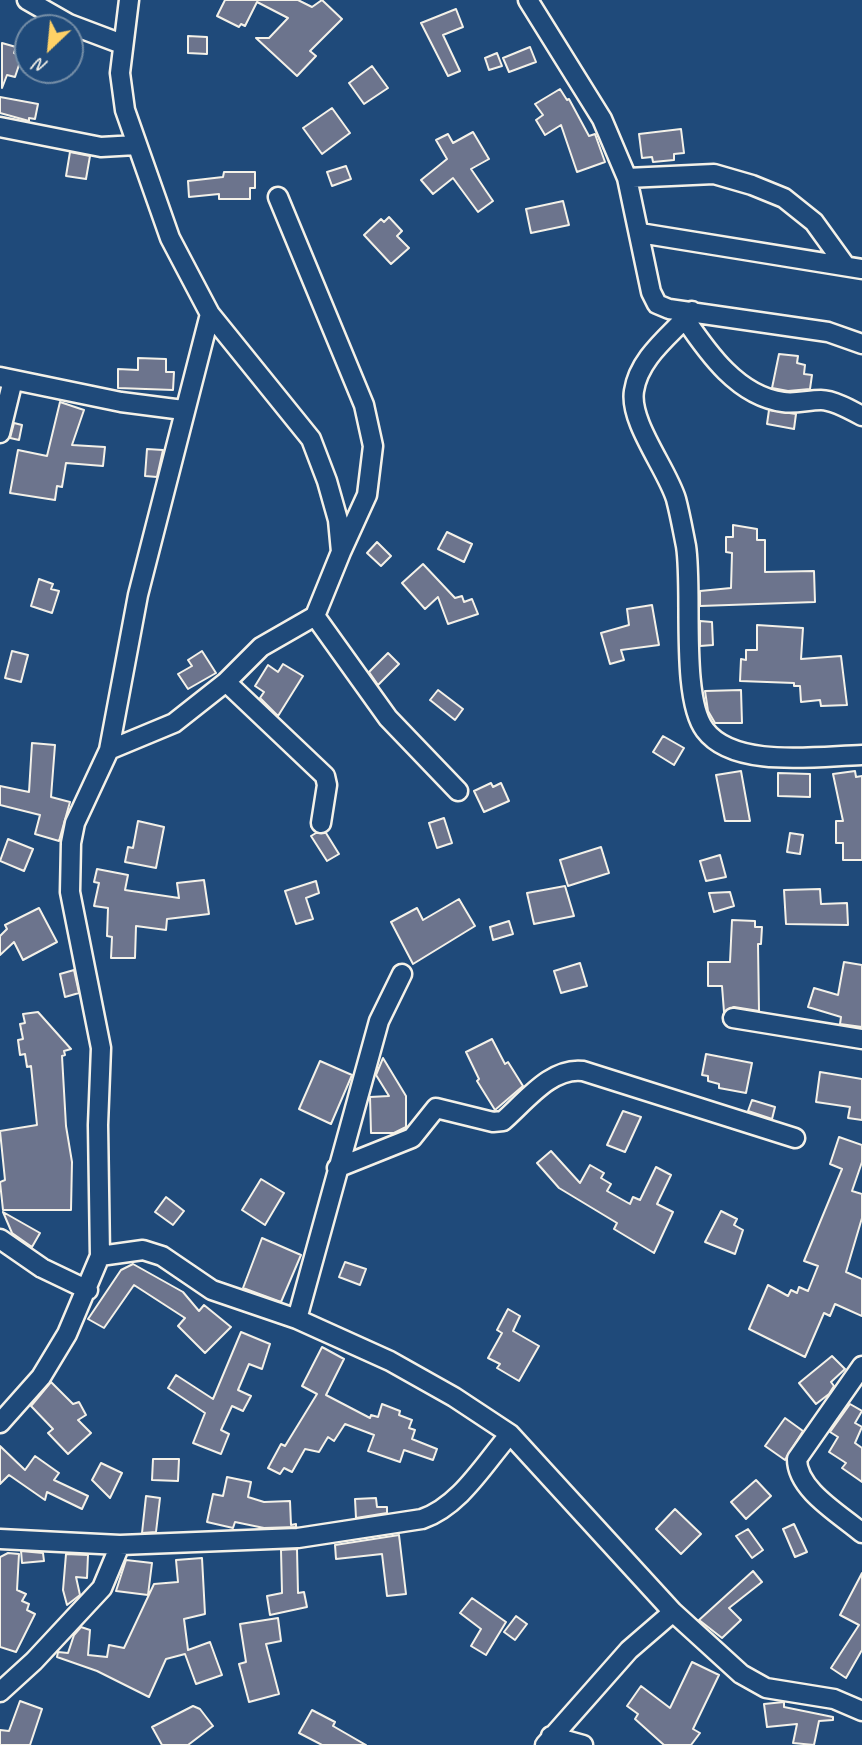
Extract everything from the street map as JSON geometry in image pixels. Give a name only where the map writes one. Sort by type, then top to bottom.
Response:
[{"type":"street","points":[[27,0],[69,24],[122,44]]},
{"type":"street","points":[[129,0],[120,72],[125,110],[170,238],[210,314],[311,439],[338,520],[341,552]]},
{"type":"street","points":[[528,0],[602,119],[627,178],[650,292],[657,304],[688,315],[828,332],[862,344]]},
{"type":"street","points":[[0,127],[101,147],[136,145]]},
{"type":"street","points":[[627,178],[714,174],[752,185],[784,198],[814,222],[853,267]]},
{"type":"street","points":[[109,750],[174,723],[226,682],[261,647],[315,616],[367,495],[373,446],[364,405],[278,197]]},
{"type":"street","points":[[640,233],[853,267]]},
{"type":"street","points":[[0,1423],[41,1377],[68,1334],[100,1256],[97,1125],[101,1048],[70,892],[71,843],[75,822],[109,750],[138,595],[183,410],[210,314]]},
{"type":"street","points":[[688,315],[707,353],[736,380],[763,397],[782,402],[824,400],[862,416]]},
{"type":"street","points":[[688,315],[644,362],[633,394],[638,416],[676,498],[686,550],[693,698],[704,730],[725,747],[758,757],[862,755]]},
{"type":"street","points":[[0,433],[6,379],[121,402],[183,410]]},
{"type":"street","points":[[315,616],[388,718],[458,791]]},
{"type":"street","points":[[226,682],[325,776],[327,785],[321,823]]},
{"type":"street","points":[[297,1319],[379,1021],[402,974]]},
{"type":"street","points":[[733,1018],[862,1039]]},
{"type":"street","points":[[337,1168],[412,1138],[436,1108],[493,1122],[503,1121],[557,1074],[569,1069],[583,1071],[795,1138]]},
{"type":"street","points":[[0,1239],[42,1268],[88,1290]]},
{"type":"street","points":[[100,1256],[144,1250],[162,1256],[212,1290],[297,1319],[390,1361],[454,1397],[510,1434],[673,1612],[741,1674],[766,1688],[834,1699],[861,1707]]},
{"type":"street","points":[[862,1366],[796,1459],[797,1474],[806,1485],[862,1534]]},
{"type":"street","points":[[0,1539],[120,1545],[298,1538],[422,1520],[438,1514],[457,1497],[510,1434]]},
{"type":"street","points":[[0,1692],[34,1661],[102,1588],[120,1545]]},
{"type":"street","points":[[548,1740],[629,1650],[673,1612]]},
{"type":"street","points":[[548,1740],[583,1745]]},
{"type":"building","points":[[225,0],[298,0],[312,7],[322,0],[342,19],[310,51],[316,56],[297,76],[256,38],[269,38],[288,18],[257,2],[245,26],[241,24],[239,27],[217,16]]},
{"type":"building","points":[[456,9],[463,27],[443,35],[460,71],[448,76],[421,23]]},
{"type":"building","points":[[188,36],[207,37],[207,54],[188,53]]},
{"type":"building","points":[[2,43],[14,46],[14,77],[7,75],[2,88]]},
{"type":"building","points":[[530,47],[536,62],[509,72],[503,58]]},
{"type":"building","points":[[497,53],[502,66],[489,70],[485,58]]},
{"type":"building","points":[[372,66],[388,88],[364,104],[349,83]]},
{"type":"building","points":[[560,89],[567,100],[569,99],[589,136],[595,134],[605,162],[577,172],[561,125],[545,135],[536,120],[543,115],[535,104]]},
{"type":"building","points":[[0,97],[38,104],[35,119],[29,118],[29,121],[0,113]]},
{"type":"building","points":[[332,108],[350,133],[322,154],[303,128]]},
{"type":"building","points":[[681,129],[684,153],[674,154],[674,160],[653,162],[652,157],[642,158],[639,134]]},
{"type":"building","points":[[473,132],[489,159],[471,169],[493,201],[478,212],[453,178],[433,194],[421,180],[447,159],[436,140],[448,134],[453,143]]},
{"type":"building","points":[[70,152],[90,156],[86,179],[66,176]]},
{"type":"building","points":[[346,166],[351,179],[332,186],[327,172]]},
{"type":"building","points":[[224,172],[255,172],[255,188],[250,188],[250,199],[219,199],[219,194],[189,197],[188,181],[223,177]]},
{"type":"building","points":[[563,201],[569,225],[531,233],[526,209]]},
{"type":"building","points":[[389,217],[402,231],[397,236],[409,248],[391,264],[364,235],[381,219],[384,222]]},
{"type":"building","points":[[779,354],[798,356],[797,363],[805,365],[804,374],[812,375],[810,389],[788,391],[772,388]]},
{"type":"building","points":[[138,358],[166,359],[166,372],[174,372],[173,390],[118,388],[118,369],[138,370]]},
{"type":"building","points":[[60,402],[84,410],[72,445],[105,447],[103,466],[66,463],[62,487],[57,486],[55,500],[10,493],[18,450],[47,456]]},
{"type":"building","points":[[769,410],[796,414],[794,429],[767,424]]},
{"type":"building","points":[[14,423],[22,425],[19,440],[10,438]]},
{"type":"building","points":[[147,449],[163,450],[157,477],[145,476]]},
{"type":"building","points":[[733,525],[757,529],[757,540],[765,540],[765,572],[814,571],[815,602],[700,606],[700,591],[731,588],[732,553],[726,552],[726,537],[733,537]]},
{"type":"building","points":[[447,532],[472,544],[464,562],[438,549]]},
{"type":"building","points":[[377,542],[391,556],[381,566],[367,553]]},
{"type":"building","points":[[423,564],[455,598],[462,596],[464,602],[472,599],[478,614],[448,624],[438,597],[425,609],[402,583]]},
{"type":"building","points":[[39,579],[53,584],[51,589],[59,591],[52,613],[31,606]]},
{"type":"building","points":[[652,605],[659,645],[621,650],[624,660],[610,664],[601,633],[629,625],[627,609]]},
{"type":"building","points":[[700,621],[712,622],[713,645],[700,646]]},
{"type":"building","points":[[757,625],[803,628],[801,659],[841,656],[847,705],[821,706],[820,700],[801,702],[800,686],[794,686],[794,683],[740,681],[741,659],[746,660],[746,650],[757,650]]},
{"type":"building","points":[[12,651],[28,655],[21,682],[5,678]]},
{"type":"building","points":[[202,651],[216,673],[188,689],[178,674],[192,666],[188,660]]},
{"type":"building","points":[[388,653],[399,664],[378,685],[369,672]]},
{"type":"building","points":[[283,664],[303,676],[278,716],[260,698],[264,692],[255,686],[268,665],[278,672]]},
{"type":"building","points":[[438,690],[463,709],[455,720],[430,700]]},
{"type":"building","points":[[741,690],[742,723],[715,723],[708,711],[705,691]]},
{"type":"building","points":[[663,736],[684,748],[674,765],[653,752]]},
{"type":"building","points":[[32,743],[55,745],[51,797],[70,802],[59,841],[35,834],[40,815],[0,805],[0,786],[29,792]]},
{"type":"building","points":[[741,771],[750,821],[725,821],[716,775]]},
{"type":"building","points":[[855,771],[856,777],[862,776],[862,860],[843,860],[843,843],[836,843],[836,821],[843,821],[833,774]]},
{"type":"building","points":[[778,773],[810,774],[810,797],[778,796]]},
{"type":"building","points":[[491,783],[493,787],[501,783],[509,801],[484,812],[474,791]]},
{"type":"building","points":[[444,818],[452,843],[437,848],[429,823]]},
{"type":"building","points":[[138,821],[164,827],[156,868],[125,862],[128,847],[133,848]]},
{"type":"building","points":[[326,833],[339,854],[327,861],[311,836]]},
{"type":"building","points":[[790,833],[803,835],[800,854],[787,852]]},
{"type":"building","points":[[8,839],[33,849],[24,871],[0,861]]},
{"type":"building","points":[[601,847],[609,873],[568,886],[560,860]]},
{"type":"building","points":[[720,855],[726,877],[706,881],[700,861]]},
{"type":"building","points":[[97,869],[128,875],[125,890],[179,898],[177,883],[204,880],[209,914],[167,919],[166,930],[136,926],[135,958],[111,958],[112,937],[107,936],[108,908],[94,906],[99,883],[94,882]]},
{"type":"building","points":[[316,881],[319,893],[306,898],[313,919],[296,924],[285,891]]},
{"type":"building","points":[[565,886],[574,916],[534,924],[527,893]]},
{"type":"building","points":[[820,889],[821,904],[847,903],[848,925],[786,924],[784,890]]},
{"type":"building","points":[[730,892],[734,906],[714,912],[709,893]]},
{"type":"building","points":[[459,899],[475,926],[413,964],[391,922],[417,908],[423,920]]},
{"type":"building","points":[[39,908],[57,942],[23,960],[14,942],[0,955],[0,936],[7,929],[5,925]]},
{"type":"building","points":[[732,920],[755,921],[755,927],[762,927],[761,944],[758,944],[759,1011],[734,1007],[724,1012],[722,986],[708,986],[708,962],[730,962]]},
{"type":"building","points":[[509,921],[513,934],[493,940],[490,927]]},
{"type":"building","points":[[844,962],[862,965],[862,1027],[840,1024],[841,1017],[808,1007],[814,988],[838,995]]},
{"type":"building","points":[[580,963],[587,986],[561,993],[554,971]]},
{"type":"building","points":[[74,970],[79,993],[65,997],[60,974]]},
{"type":"building","points":[[38,1012],[71,1049],[64,1051],[65,1055],[62,1056],[66,1126],[72,1162],[71,1210],[3,1210],[0,1182],[5,1180],[0,1131],[37,1125],[31,1066],[27,1067],[25,1054],[20,1055],[18,1040],[23,1039],[20,1024],[25,1023],[23,1014]]},
{"type":"building","points":[[492,1039],[505,1064],[508,1062],[523,1086],[495,1110],[477,1081],[479,1079],[466,1052]]},
{"type":"building","points":[[706,1054],[752,1063],[746,1093],[719,1088],[719,1084],[708,1081],[708,1076],[702,1075]]},
{"type":"building","points":[[383,1058],[406,1096],[406,1127],[394,1133],[371,1133],[370,1097],[389,1096],[376,1075]]},
{"type":"building","points":[[320,1061],[352,1075],[331,1124],[299,1109]]},
{"type":"building","points":[[820,1072],[862,1079],[862,1120],[848,1118],[850,1107],[816,1102]]},
{"type":"building","points":[[752,1100],[775,1107],[772,1119],[748,1111]]},
{"type":"building","points":[[623,1111],[641,1117],[625,1152],[607,1145]]},
{"type":"building","points":[[839,1137],[862,1145],[862,1162],[852,1191],[862,1194],[862,1218],[846,1272],[862,1279],[862,1316],[835,1304],[830,1316],[824,1313],[805,1357],[749,1329],[768,1285],[788,1296],[791,1290],[797,1293],[799,1287],[808,1291],[818,1266],[804,1261],[842,1169],[830,1164]]},
{"type":"building","points":[[551,1151],[580,1183],[590,1165],[604,1173],[601,1178],[611,1184],[607,1191],[630,1204],[633,1197],[640,1200],[656,1167],[671,1175],[657,1204],[673,1212],[654,1253],[614,1229],[617,1223],[559,1188],[537,1163]]},
{"type":"building","points":[[261,1179],[284,1193],[265,1225],[242,1210]]},
{"type":"building","points":[[166,1197],[184,1211],[173,1225],[155,1212]]},
{"type":"building","points":[[721,1211],[737,1219],[734,1225],[743,1230],[735,1254],[705,1242]]},
{"type":"building","points":[[3,1212],[40,1233],[32,1247],[12,1233]]},
{"type":"building","points":[[262,1238],[301,1255],[281,1302],[243,1288]]},
{"type":"building","points":[[345,1262],[366,1269],[360,1285],[339,1277]]},
{"type":"building","points":[[133,1264],[183,1292],[199,1311],[204,1305],[231,1327],[205,1353],[178,1326],[185,1318],[134,1285],[104,1328],[88,1319],[121,1270]]},
{"type":"building","points":[[508,1309],[520,1316],[513,1331],[539,1346],[519,1381],[497,1368],[500,1364],[488,1358],[502,1333],[497,1330]]},
{"type":"building","points":[[241,1332],[270,1344],[262,1369],[249,1364],[238,1390],[251,1396],[243,1411],[232,1406],[221,1430],[229,1434],[221,1454],[193,1443],[205,1413],[168,1388],[176,1375],[213,1399]]},
{"type":"building","points":[[322,1347],[344,1359],[326,1395],[370,1418],[371,1415],[378,1417],[382,1404],[400,1411],[399,1415],[412,1420],[409,1428],[415,1430],[412,1439],[437,1449],[433,1460],[404,1450],[400,1462],[368,1451],[374,1435],[345,1424],[334,1441],[328,1437],[319,1452],[305,1449],[292,1472],[284,1468],[280,1474],[268,1468],[281,1444],[285,1446],[317,1394],[302,1386]]},
{"type":"building","points":[[832,1356],[845,1369],[831,1382],[834,1386],[829,1394],[816,1404],[799,1383]]},
{"type":"building","points":[[51,1382],[73,1404],[79,1402],[86,1415],[78,1420],[91,1433],[68,1454],[48,1433],[53,1429],[31,1406]]},
{"type":"building","points":[[850,1404],[862,1411],[855,1423],[862,1427],[855,1443],[862,1448],[862,1482],[842,1468],[846,1463],[829,1452],[838,1437],[830,1432]]},
{"type":"building","points":[[785,1418],[803,1431],[785,1460],[765,1446]]},
{"type":"building","points":[[0,1446],[25,1470],[35,1456],[59,1473],[54,1480],[88,1496],[82,1509],[47,1492],[45,1500],[9,1475],[0,1484]]},
{"type":"building","points":[[153,1459],[179,1459],[178,1481],[152,1480]]},
{"type":"building","points":[[101,1463],[122,1473],[110,1498],[92,1480]]},
{"type":"building","points":[[227,1477],[251,1482],[248,1497],[264,1502],[290,1501],[291,1525],[296,1524],[296,1527],[264,1528],[235,1522],[233,1528],[207,1522],[213,1494],[223,1496]]},
{"type":"building","points":[[756,1480],[771,1496],[746,1519],[731,1502]]},
{"type":"building","points":[[146,1496],[160,1498],[156,1532],[142,1533]]},
{"type":"building","points":[[376,1498],[377,1507],[387,1507],[387,1513],[356,1518],[355,1499]]},
{"type":"building","points":[[675,1509],[701,1534],[681,1554],[656,1529]]},
{"type":"building","points":[[794,1524],[807,1552],[795,1557],[783,1529]]},
{"type":"building","points":[[748,1529],[763,1550],[752,1558],[736,1536]]},
{"type":"building","points":[[399,1535],[406,1594],[387,1596],[382,1554],[336,1559],[335,1545]]},
{"type":"building","points":[[297,1549],[298,1593],[304,1592],[307,1607],[270,1615],[267,1596],[282,1593],[281,1550]]},
{"type":"building","points":[[21,1551],[43,1553],[44,1561],[22,1563]]},
{"type":"building","points":[[8,1553],[19,1554],[17,1590],[26,1594],[22,1601],[29,1604],[27,1610],[35,1614],[16,1652],[0,1647],[0,1557]]},
{"type":"building","points":[[66,1554],[88,1555],[87,1578],[76,1577],[80,1595],[67,1605],[63,1590]]},
{"type":"building","points":[[202,1558],[205,1614],[184,1619],[188,1650],[210,1642],[222,1675],[196,1684],[185,1654],[166,1659],[149,1697],[97,1671],[57,1657],[58,1652],[68,1653],[74,1635],[81,1627],[90,1630],[88,1655],[107,1657],[109,1645],[124,1648],[154,1584],[178,1582],[176,1560]]},
{"type":"building","points":[[126,1560],[152,1563],[148,1595],[116,1591]]},
{"type":"building","points":[[753,1571],[762,1582],[729,1608],[741,1620],[722,1638],[699,1620]]},
{"type":"building","points":[[862,1573],[862,1650],[846,1678],[831,1668],[859,1625],[840,1615]]},
{"type":"building","points":[[472,1598],[506,1622],[486,1655],[471,1646],[481,1629],[460,1613]]},
{"type":"building","points":[[516,1616],[527,1624],[515,1640],[504,1632]]},
{"type":"building","points":[[278,1618],[281,1641],[266,1644],[279,1694],[249,1702],[239,1664],[246,1662],[240,1624]]},
{"type":"building","points":[[692,1662],[719,1675],[693,1729],[700,1733],[691,1745],[664,1745],[635,1719],[638,1714],[627,1706],[641,1686],[670,1708]]},
{"type":"building","points":[[20,1701],[42,1709],[30,1745],[0,1745],[0,1730],[9,1731]]},
{"type":"building","points":[[784,1702],[784,1707],[833,1717],[833,1720],[819,1721],[814,1745],[793,1743],[797,1724],[767,1727],[764,1704]]},
{"type":"building","points":[[193,1706],[200,1709],[213,1726],[188,1745],[162,1745],[152,1727]]},
{"type":"building","points":[[312,1710],[335,1722],[333,1726],[366,1745],[322,1745],[299,1733]]}]
